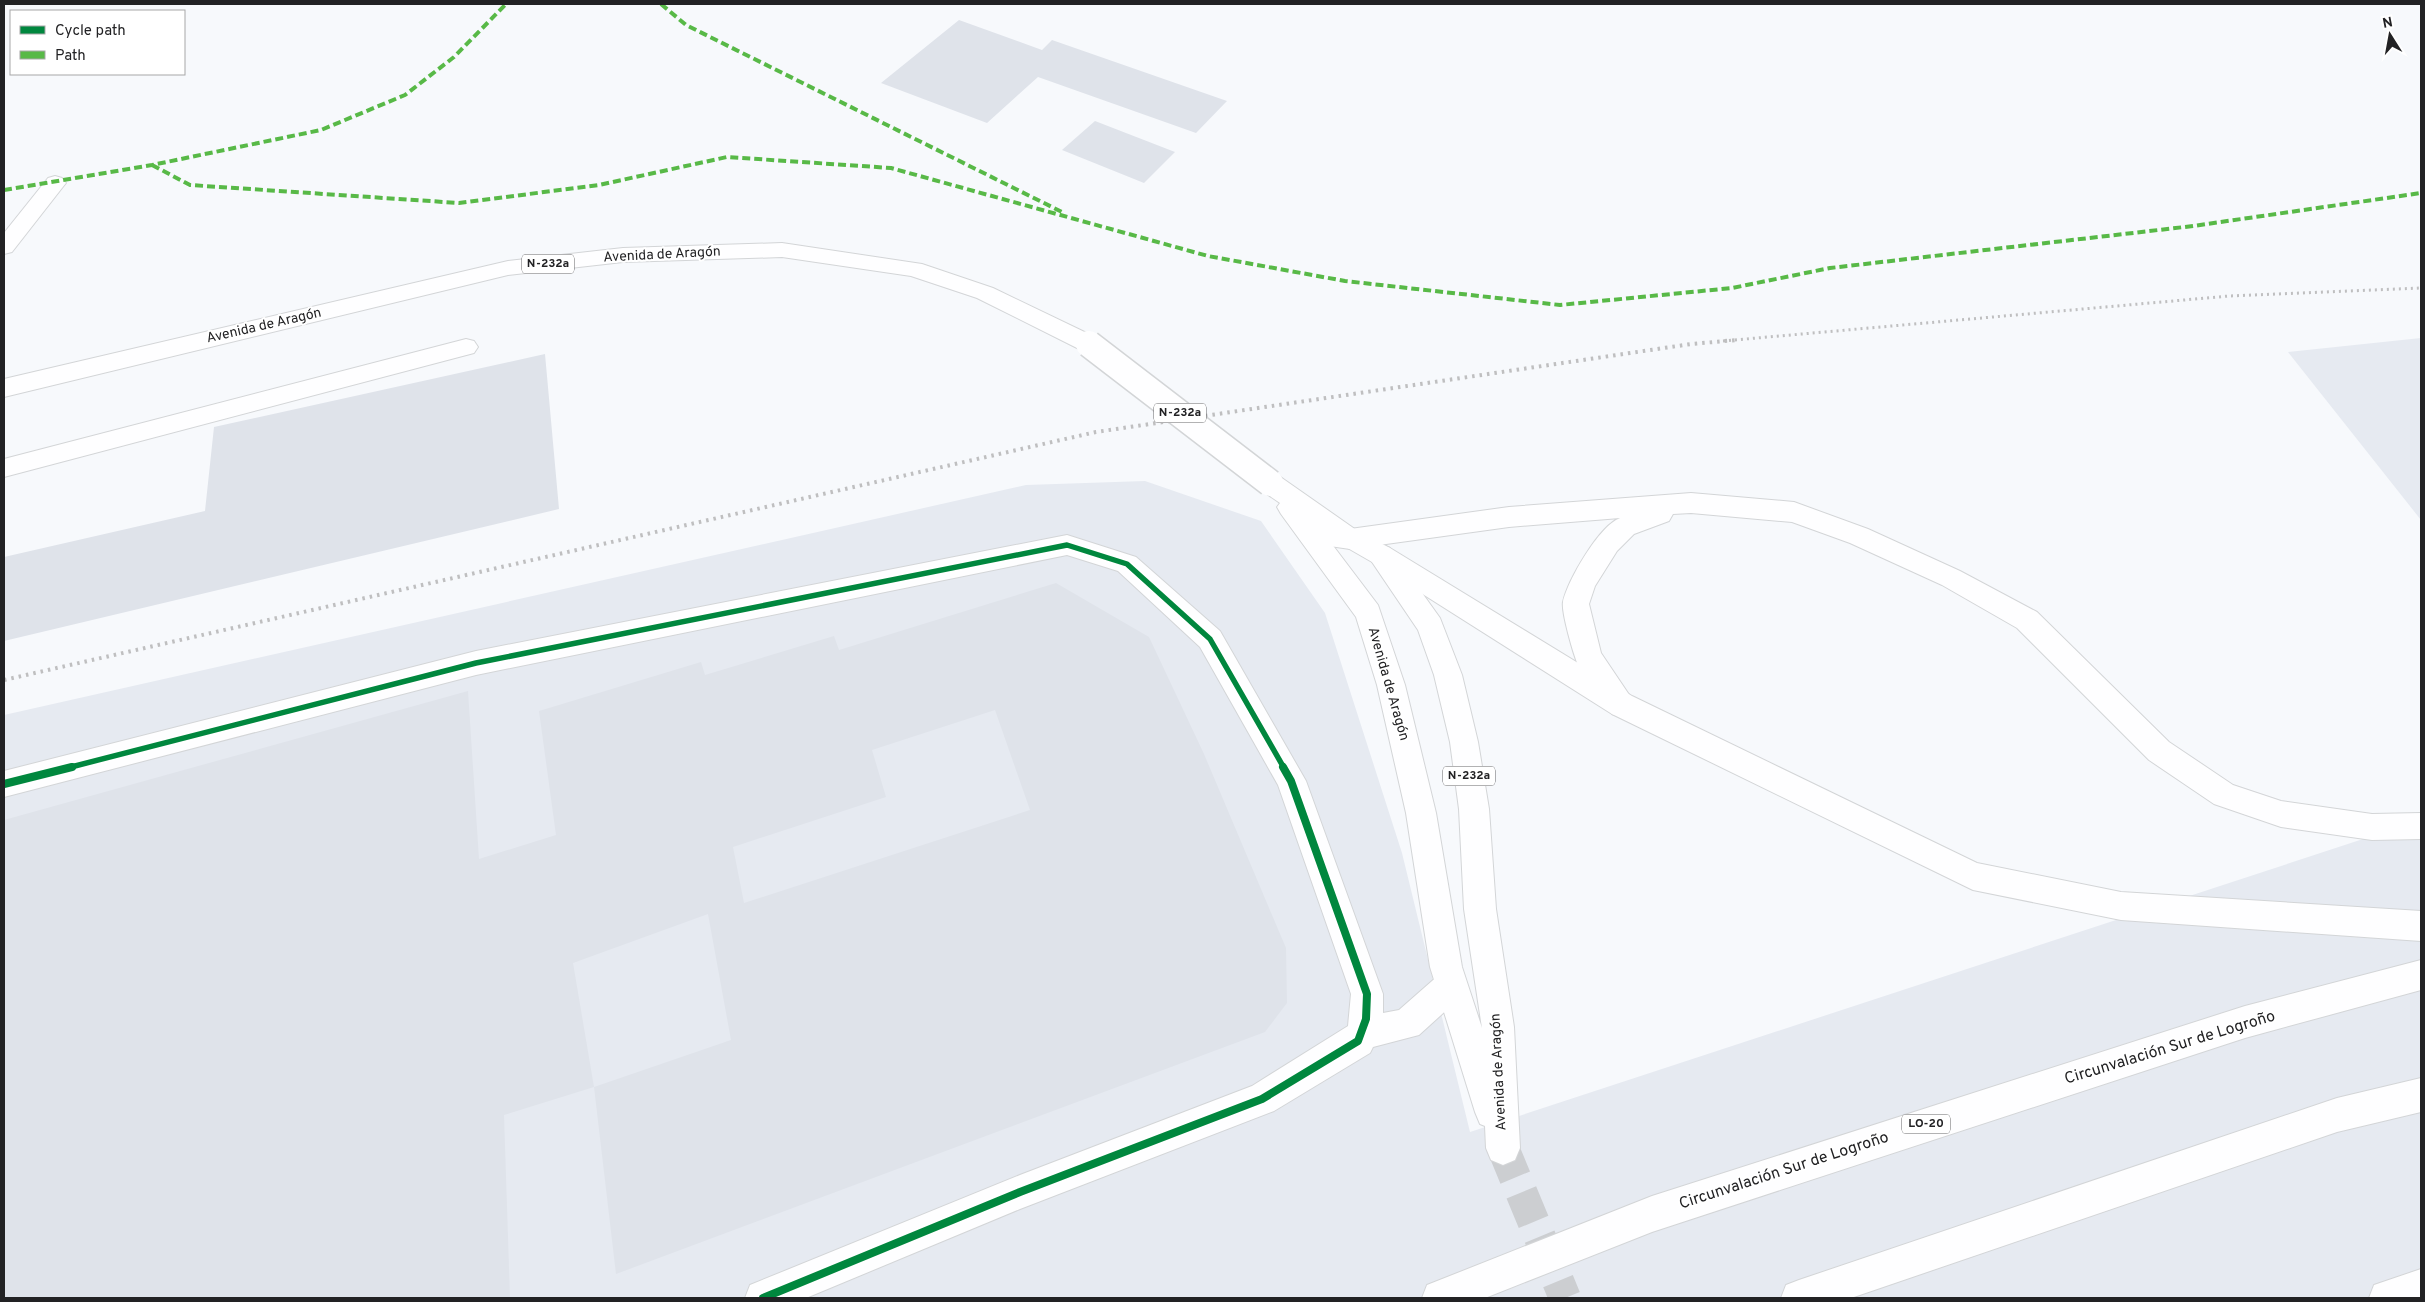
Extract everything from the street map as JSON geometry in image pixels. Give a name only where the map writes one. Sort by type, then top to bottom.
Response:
[{"type":"main road","points":[[4,247],[55,183]]},
{"type":"main road","name":"Avenida de Aragón","points":[[4,388],[508,268],[623,255],[782,250],[914,269],[984,293],[1089,344],[1270,483],[1350,539],[1381,555],[1430,626],[1448,675],[1464,742],[1474,809],[1480,909],[1498,1027],[1503,1148],[1446,967],[1422,813],[1391,685],[1368,613],[1270,483]]},
{"type":"main road","points":[[4,468],[466,347]]},
{"type":"main road","points":[[1311,535],[1350,539],[1510,517],[1691,503],[1794,512],[1859,536],[1951,578],[2027,620],[2159,751],[2224,795],[2282,814],[2372,827],[2421,826]]},
{"type":"main road","points":[[1622,706],[1588,657],[1576,604],[1583,584],[1608,544],[1625,527],[1691,503]]},
{"type":"main road","points":[[4,784],[476,662],[1066,545],[1127,564],[1210,639],[1291,781],[1367,994],[1368,1014],[1362,1033],[1358,1041],[1262,1099],[1020,1192],[763,1298]]},
{"type":"main road","points":[[1381,555],[1622,706],[1973,876],[2121,906],[2421,926]]},
{"type":"main road","name":"Circunvalación Sur de Logroño","points":[[1440,1298],[1652,1214],[2245,1022],[2421,975]]},
{"type":"main road","points":[[1362,1033],[1407,1024],[1452,985]]},
{"type":"main road","points":[[1799,1298],[2337,1115],[2421,1095]]},
{"type":"shaded area","points":[[2421,338],[2421,520],[2288,352]]},
{"type":"shaded area","points":[[1145,481],[1261,521],[1325,613],[1402,853],[1470,1132],[2421,820],[2421,1298],[4,1298],[4,715],[1026,485]]},
{"type":"building","points":[[959,20],[1042,50],[1052,40],[1227,101],[1196,133],[1038,77],[987,123],[881,83]]},
{"type":"building","points":[[1095,121],[1175,152],[1144,183],[1062,150]]},
{"type":"building","points":[[545,354],[559,509],[4,641],[4,557],[205,511],[214,427]]},
{"type":"building","points":[[1056,583],[1149,637],[1204,754],[1286,948],[1287,1003],[1265,1032],[616,1274],[594,1087],[504,1115],[510,1298],[4,1298],[4,820],[468,691],[479,859],[556,835],[539,711],[701,662],[705,675],[834,636],[839,650]],"holes":[[[995,710],[1030,810],[744,903],[733,847],[886,797],[872,750]],[[708,914],[731,1040],[594,1087],[573,963]]]},
{"type":"tunnel","points":[[1503,1148],[1565,1298]]},
{"type":"railway","points":[[1723,341],[2229,296],[2421,288]]},
{"type":"railway","points":[[4,680],[1096,432],[1691,344],[1737,340]]},
{"type":"marked path","points":[[4,190],[152,165],[321,130],[405,95],[454,57],[506,4]]},
{"type":"marked path","points":[[661,4],[686,25],[1062,212]]},
{"type":"marked path","points":[[152,165],[190,185],[261,188],[459,203],[599,185],[727,157],[891,168],[1208,256],[1345,281],[1560,305],[1732,288],[1830,268],[2193,226],[2421,193]]},
{"type":"cycle path","points":[[4,784],[476,663],[1067,545],[1127,564],[1210,639],[1291,781],[1367,994],[1366,1019],[1361,1035],[1358,1041],[1262,1099],[1020,1192],[763,1298]]}]
